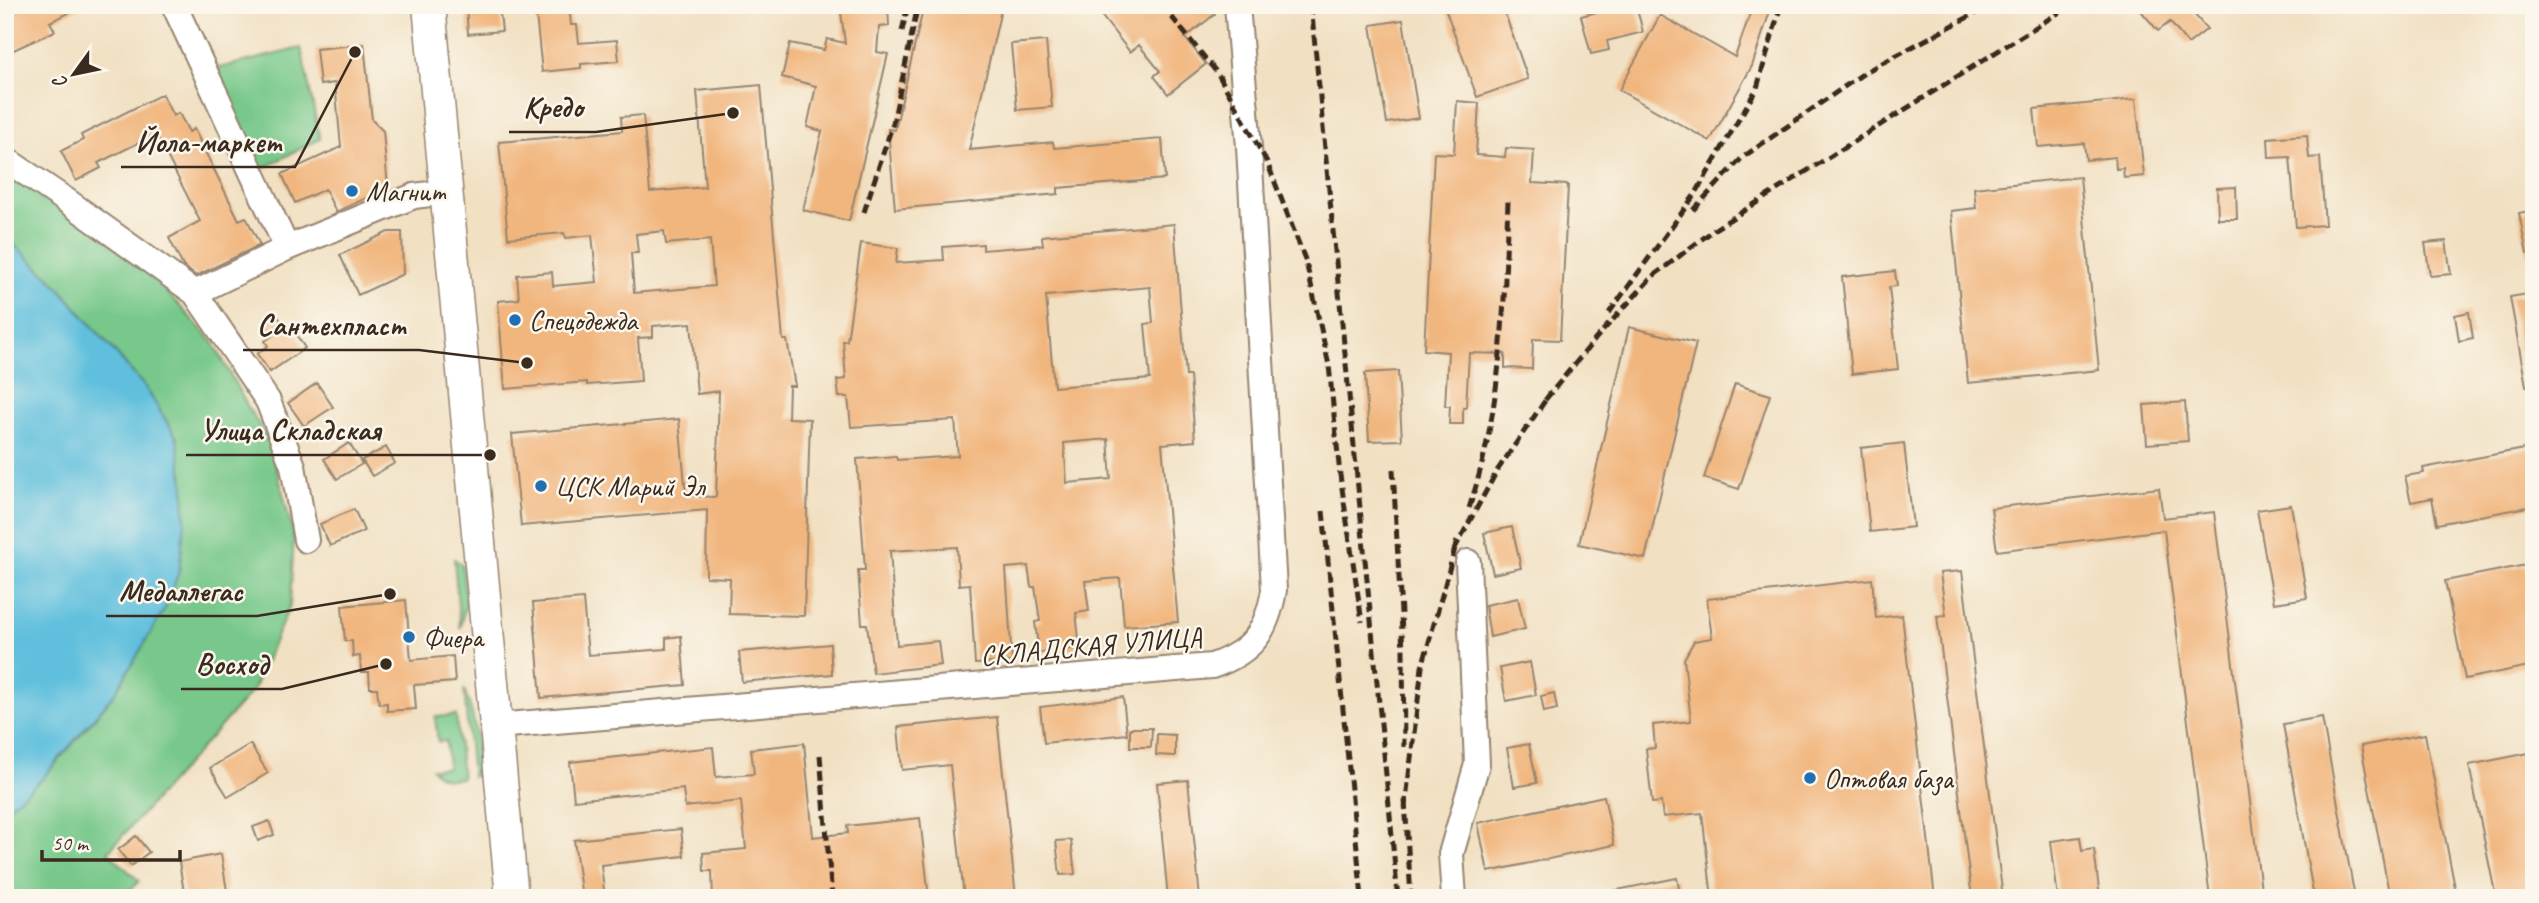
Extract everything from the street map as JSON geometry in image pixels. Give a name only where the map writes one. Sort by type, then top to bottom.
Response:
[{"type":"main road","points":[[429,5],[512,898]]},
{"type":"street","points":[[174,5],[287,248]]},
{"type":"street","name":"СКЛАДСКАЯ УЛИЦА","points":[[496,726],[1212,666],[1233,659],[1249,647],[1263,627],[1270,611],[1274,590],[1249,147],[1237,5]]},
{"type":"street","points":[[5,159],[195,293],[268,401],[293,466],[306,540]]},
{"type":"street","points":[[195,293],[287,248],[414,196],[446,192]]},
{"type":"street","points":[[1454,898],[1451,854],[1477,764],[1468,562]]},
{"type":"green space","points":[[301,48],[320,139],[261,169],[215,69]]},
{"type":"green space","points":[[5,159],[150,274],[213,342],[270,442],[294,537],[290,605],[253,690],[108,852],[139,881],[123,898],[5,898],[5,810],[42,779],[115,693],[147,638],[177,438],[145,387],[56,284],[5,236]]},
{"type":"green space","points":[[454,559],[462,564],[466,603],[460,629]]},
{"type":"green space","points":[[464,689],[477,740],[477,773],[472,777]]},
{"type":"green space","points":[[456,715],[462,778],[449,779],[432,769],[448,768],[446,741],[438,742],[435,717]]},
{"type":"water","points":[[5,236],[56,284],[145,387],[177,438],[184,485],[185,522],[179,571],[167,605],[115,693],[42,779],[5,810]]},
{"type":"building","points":[[11,5],[85,5],[50,22],[55,31],[5,54],[5,8]]},
{"type":"building","points":[[466,5],[499,5],[502,31],[468,34]]},
{"type":"building","points":[[535,5],[569,5],[571,25],[577,25],[579,43],[617,40],[619,61],[581,64],[581,68],[542,72]]},
{"type":"building","points":[[840,5],[888,5],[889,26],[879,27],[877,52],[888,54],[849,221],[803,210],[822,131],[807,127],[816,86],[782,77],[790,43],[824,50],[827,39],[845,43]]},
{"type":"building","points":[[924,5],[1002,5],[969,150],[1053,142],[1054,148],[1162,139],[1165,179],[1058,188],[1058,194],[895,209],[888,129],[895,130]]},
{"type":"building","points":[[1093,5],[1208,5],[1215,14],[1185,38],[1206,64],[1168,94],[1154,76],[1160,71],[1139,45],[1130,52]]},
{"type":"building","points":[[1444,5],[1502,5],[1528,79],[1477,97]]},
{"type":"building","points":[[1625,5],[1636,5],[1643,32],[1607,41],[1609,50],[1591,54],[1581,16]]},
{"type":"building","points":[[1753,5],[1772,5],[1752,66],[1710,141],[1619,90],[1660,15],[1735,57]]},
{"type":"building","points":[[2136,5],[2190,5],[2188,7],[2207,29],[2188,44],[2170,22],[2158,31]]},
{"type":"building","points":[[1403,20],[1419,118],[1387,123],[1371,25]]},
{"type":"building","points":[[1046,41],[1052,107],[1017,110],[1011,44]]},
{"type":"building","points":[[364,44],[372,120],[383,131],[388,188],[336,212],[325,189],[295,203],[282,174],[341,147],[335,83],[320,85],[316,49]]},
{"type":"building","points":[[761,85],[783,340],[787,340],[795,386],[789,386],[788,418],[810,419],[804,616],[729,614],[730,578],[706,577],[707,510],[521,526],[512,434],[679,419],[686,496],[716,497],[719,391],[697,394],[691,323],[653,326],[653,337],[638,338],[641,381],[587,385],[587,382],[505,389],[498,301],[519,299],[517,275],[552,272],[553,286],[597,282],[592,235],[566,238],[564,233],[508,238],[499,142],[622,131],[621,117],[643,115],[650,192],[705,187],[697,91]],"holes":[[[664,231],[666,244],[710,240],[714,286],[634,293],[631,253],[638,253],[636,234]]]},
{"type":"building","points":[[162,94],[173,116],[179,113],[189,132],[194,129],[239,220],[246,217],[260,245],[196,276],[183,266],[169,238],[200,221],[156,134],[98,163],[101,168],[76,181],[61,151],[83,140],[81,135]]},
{"type":"building","points":[[2136,99],[2144,176],[2124,178],[2123,168],[2116,169],[2115,157],[2086,160],[2084,143],[2038,147],[2034,109]]},
{"type":"building","points":[[1457,101],[1479,103],[1476,155],[1505,157],[1506,148],[1534,150],[1532,183],[1568,185],[1560,340],[1533,339],[1532,369],[1505,368],[1505,354],[1469,353],[1463,424],[1449,424],[1450,406],[1445,406],[1448,352],[1424,350],[1434,153],[1454,154]]},
{"type":"building","points":[[2307,135],[2309,158],[2320,157],[2325,225],[2296,227],[2290,157],[2269,158],[2268,138]]},
{"type":"building","points":[[2080,177],[2099,370],[1968,383],[1951,211],[1976,208],[1974,188]]},
{"type":"building","points":[[2236,187],[2237,219],[2218,219],[2217,188]]},
{"type":"building","points":[[2534,210],[2534,253],[2527,254],[2519,213]]},
{"type":"building","points":[[1174,224],[1186,376],[1190,376],[1195,441],[1162,444],[1178,622],[1124,626],[1120,578],[1085,581],[1089,611],[1076,613],[1080,648],[1039,653],[1035,622],[1040,621],[1035,587],[1031,587],[1028,566],[1006,568],[1012,662],[975,664],[970,584],[959,585],[957,547],[890,551],[897,645],[938,641],[941,665],[873,673],[867,624],[862,624],[858,570],[865,570],[857,459],[896,456],[897,460],[958,456],[955,420],[851,427],[848,397],[839,397],[837,380],[846,379],[843,341],[847,341],[861,243],[898,248],[896,263],[944,260],[943,247],[983,244],[983,250],[1043,245],[1042,236]],"holes":[[[1150,287],[1153,323],[1145,324],[1150,379],[1054,387],[1046,296]],[[1108,439],[1111,479],[1067,483],[1064,443]]]},
{"type":"building","points":[[388,232],[402,232],[403,274],[358,295],[340,255]]},
{"type":"building","points":[[2446,241],[2451,274],[2430,276],[2425,243]]},
{"type":"building","points":[[1895,271],[1897,286],[1889,287],[1898,369],[1852,374],[1842,277]]},
{"type":"building","points":[[2534,293],[2534,385],[2526,386],[2510,297]]},
{"type":"building","points":[[2469,312],[2473,338],[2459,341],[2455,315]]},
{"type":"building","points":[[277,315],[287,330],[291,327],[305,348],[270,372],[257,354],[268,346],[265,341],[273,335],[265,324]]},
{"type":"building","points":[[1629,327],[1696,343],[1645,559],[1579,544]]},
{"type":"building","points":[[1398,371],[1402,440],[1369,441],[1365,373]]},
{"type":"building","points":[[317,383],[333,407],[304,426],[288,403]]},
{"type":"building","points":[[1735,384],[1770,395],[1739,489],[1704,478]]},
{"type":"building","points":[[2185,402],[2188,441],[2147,444],[2144,405]]},
{"type":"building","points":[[349,443],[362,464],[337,479],[324,459]]},
{"type":"building","points":[[1904,443],[1913,527],[1870,532],[1861,448]]},
{"type":"building","points":[[386,447],[395,463],[372,476],[362,460]]},
{"type":"building","points":[[2534,447],[2534,506],[2437,524],[2432,498],[2411,502],[2405,476],[2424,473],[2423,468]]},
{"type":"building","points":[[2159,488],[2163,518],[2214,512],[2262,898],[2210,898],[2164,530],[1997,551],[1991,508]]},
{"type":"building","points":[[2291,505],[2307,598],[2274,603],[2257,510]]},
{"type":"building","points":[[354,509],[364,531],[330,546],[320,524]]},
{"type":"building","points":[[1512,527],[1521,568],[1493,574],[1484,533]]},
{"type":"building","points":[[2526,565],[2534,601],[2534,665],[2465,679],[2445,581]]},
{"type":"building","points":[[1962,571],[2003,898],[1972,898],[1937,616],[1946,615],[1940,573]]},
{"type":"building","name":"Оптовая база","points":[[1872,579],[1876,618],[1902,615],[1935,898],[1712,898],[1702,813],[1663,817],[1661,802],[1652,803],[1646,749],[1655,748],[1653,725],[1691,721],[1684,659],[1694,641],[1712,638],[1707,599]]},
{"type":"building","points":[[1518,598],[1525,629],[1490,637],[1485,605]]},
{"type":"building","points":[[583,599],[588,655],[666,649],[666,638],[681,636],[685,685],[541,698],[533,603]]},
{"type":"building","points":[[406,600],[411,660],[453,656],[455,682],[414,685],[416,709],[387,711],[387,703],[379,704],[377,688],[370,688],[369,672],[361,672],[360,656],[353,657],[352,641],[345,641],[342,606]]},
{"type":"building","points":[[830,644],[832,674],[742,682],[739,652]]},
{"type":"building","points":[[1530,662],[1536,695],[1506,701],[1500,668]]},
{"type":"building","points":[[1554,693],[1557,709],[1544,712],[1541,696]]},
{"type":"building","points":[[1123,697],[1127,734],[1044,743],[1040,707]]},
{"type":"building","points":[[997,717],[1016,898],[964,898],[950,765],[902,770],[898,727]]},
{"type":"building","points":[[2322,717],[2355,898],[2314,898],[2283,724]]},
{"type":"building","points":[[1130,728],[1152,728],[1151,747],[1130,747]]},
{"type":"building","points":[[1157,734],[1175,735],[1175,756],[1156,755]]},
{"type":"building","points":[[2425,734],[2457,898],[2390,898],[2361,746]]},
{"type":"building","points":[[804,743],[813,837],[848,833],[847,826],[920,818],[929,898],[713,898],[712,871],[704,871],[703,853],[746,849],[741,801],[685,807],[683,789],[574,800],[570,762],[713,747],[716,777],[754,774],[751,749]]},
{"type":"building","points":[[250,744],[268,773],[228,797],[210,768]]},
{"type":"building","points":[[1529,744],[1537,783],[1514,787],[1507,748]]},
{"type":"building","points":[[2534,752],[2534,898],[2496,898],[2469,765]]},
{"type":"building","points":[[1188,780],[1200,898],[1168,898],[1157,783]]},
{"type":"building","points":[[1604,796],[1614,845],[1488,872],[1478,823]]},
{"type":"building","points":[[269,821],[274,835],[258,841],[253,827]]},
{"type":"building","points":[[681,829],[684,856],[601,865],[605,898],[582,898],[574,840]]},
{"type":"building","points":[[136,836],[149,852],[131,866],[118,850]]},
{"type":"building","points":[[2080,837],[2082,851],[2094,849],[2100,898],[2058,898],[2051,841]]},
{"type":"building","points":[[1071,840],[1075,874],[1060,875],[1056,841]]},
{"type":"building","points":[[221,854],[227,891],[185,898],[179,862]]},
{"type":"building","points":[[1677,878],[1681,898],[1613,898],[1612,891]]},
{"type":"railway","points":[[902,31],[908,5]]},
{"type":"railway","points":[[864,212],[893,123],[918,5]]},
{"type":"railway","points":[[1162,5],[1218,74],[1267,162],[1306,262],[1329,365],[1340,475],[1362,622]]},
{"type":"railway","points":[[1311,5],[1398,898]]},
{"type":"railway","points":[[1609,313],[1696,193],[1757,88],[1781,5]]},
{"type":"railway","points":[[1693,210],[1743,157],[1867,71],[1991,5]]},
{"type":"railway","points":[[1545,400],[1653,276],[1718,227],[2071,5]]},
{"type":"railway","points":[[1469,508],[1489,432],[1500,356],[1508,201]]},
{"type":"railway","points":[[1454,550],[1497,471],[1551,392]]},
{"type":"railway","points":[[1393,469],[1403,650],[1404,747]]},
{"type":"railway","points":[[1323,511],[1362,898]]},
{"type":"railway","points":[[1405,808],[1422,667],[1457,541]]},
{"type":"railway","points":[[820,755],[832,898]]},
{"type":"railway","points":[[1405,800],[1411,898]]},
{"type":"place","name":"Йола-маркет","points":[[355,52]]},
{"type":"place","name":"Кредо","points":[[733,113]]},
{"type":"place","name":"Магнит","points":[[352,191]]},
{"type":"place","name":"Спецодежда","points":[[515,320]]},
{"type":"place","name":"Сантехпласт","points":[[527,363]]},
{"type":"place","name":"Улица Складская","points":[[490,455]]},
{"type":"place","name":"ЦСК Марий Эл","points":[[541,486]]},
{"type":"place","name":"Медаллегас","points":[[390,594]]},
{"type":"place","name":"Фиера","points":[[409,637]]},
{"type":"place","name":"Восход","points":[[386,664]]},
{"type":"place","name":"Оптовая база","points":[[1810,778]]}]
